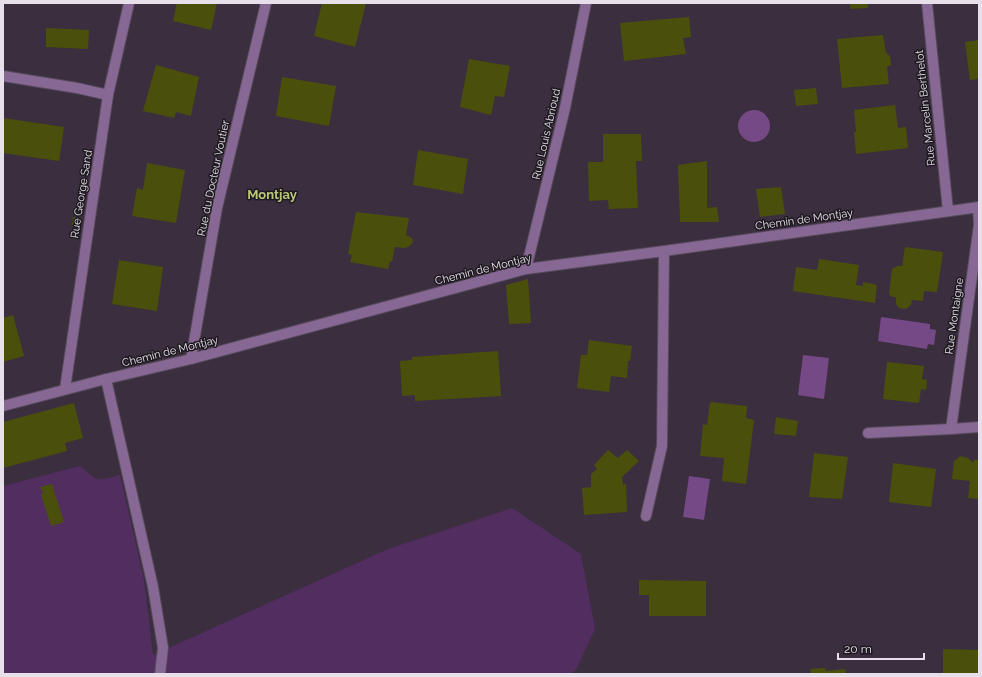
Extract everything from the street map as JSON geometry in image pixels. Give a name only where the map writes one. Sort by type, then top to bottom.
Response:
[{"type":"street","name":"Rue George Sand","points":[[65,389],[108,95],[129,3]]},
{"type":"street","name":"Rue du Docteur Voutier","points":[[191,359],[217,208],[266,3]]},
{"type":"street","name":"Rue Louis Abrioud","points":[[526,269],[565,108],[586,3]]},
{"type":"street","name":"Rue Marcelin Berthelot","points":[[927,3],[948,211]]},
{"type":"street","points":[[3,76],[77,88],[108,95]]},
{"type":"street","name":"Chemin de Montjay","points":[[3,406],[65,389],[191,359],[526,269],[979,207]]},
{"type":"street","name":"Rue Montaigne","points":[[951,429],[978,225],[979,207]]},
{"type":"street","points":[[646,516],[662,446],[664,251]]},
{"type":"street","points":[[106,379],[153,587],[163,648],[160,674]]},
{"type":"street","points":[[868,433],[979,427]]},
{"type":"shaded area","points":[[751,110],[757,110],[767,117],[770,126],[769,132],[763,139],[757,142],[751,142],[741,135],[738,129],[738,123],[745,113]]},
{"type":"shaded area","points":[[881,317],[930,324],[930,329],[936,330],[934,345],[928,344],[927,349],[878,341]]},
{"type":"shaded area","points":[[803,355],[829,358],[824,399],[798,395]]},
{"type":"shaded area","points":[[80,466],[90,475],[98,479],[106,479],[120,475],[144,580],[153,655],[388,549],[512,508],[581,554],[595,629],[576,670],[570,674],[3,674],[3,486]]},
{"type":"shaded area","points":[[689,476],[710,479],[704,520],[683,517]]},
{"type":"building","points":[[177,3],[217,3],[211,30],[173,21]]},
{"type":"building","points":[[322,3],[366,3],[355,47],[314,36]]},
{"type":"building","points":[[850,3],[868,3],[868,8],[850,9]]},
{"type":"building","points":[[689,17],[691,37],[683,38],[686,54],[624,61],[620,23]]},
{"type":"building","points":[[46,28],[89,30],[88,49],[46,47]]},
{"type":"building","points":[[883,35],[886,53],[890,56],[891,65],[887,67],[889,84],[842,88],[837,39]]},
{"type":"building","points":[[979,40],[979,79],[970,80],[965,42]]},
{"type":"building","points":[[469,59],[510,66],[504,97],[495,96],[491,115],[460,107]]},
{"type":"building","points":[[156,65],[199,77],[191,116],[176,112],[174,118],[143,111]]},
{"type":"building","points":[[282,77],[336,86],[329,126],[276,116]]},
{"type":"building","points":[[816,88],[818,104],[796,106],[794,90]]},
{"type":"building","points":[[895,105],[898,128],[906,127],[908,148],[856,154],[854,110]]},
{"type":"building","points":[[3,118],[64,127],[59,161],[3,153]]},
{"type":"building","points":[[603,134],[641,134],[642,161],[636,161],[638,208],[609,209],[608,200],[589,201],[588,162],[603,162]]},
{"type":"building","points":[[418,150],[468,159],[463,194],[413,185]]},
{"type":"building","points":[[707,161],[707,208],[717,207],[719,222],[680,222],[678,165]]},
{"type":"building","points":[[147,163],[185,170],[176,223],[132,216],[137,188],[143,190]]},
{"type":"building","points":[[781,187],[785,214],[760,217],[756,189]]},
{"type":"building","points":[[356,212],[409,218],[406,235],[412,238],[413,242],[408,247],[395,247],[392,262],[390,261],[388,269],[350,262],[352,255],[348,254]]},
{"type":"building","points":[[73,217],[81,218],[79,227],[72,226]]},
{"type":"building","points":[[905,247],[943,252],[937,292],[924,291],[923,301],[912,300],[911,305],[906,309],[899,308],[896,304],[896,297],[892,297],[889,294],[892,269],[897,266],[902,266]]},
{"type":"building","points":[[819,259],[859,265],[856,285],[863,286],[863,282],[877,285],[875,303],[793,291],[796,267],[817,270]]},
{"type":"building","points":[[119,260],[163,267],[157,311],[112,304]]},
{"type":"building","points":[[528,279],[531,323],[509,324],[506,285]]},
{"type":"building","points":[[13,315],[24,356],[3,362],[3,318]]},
{"type":"building","points":[[589,340],[632,346],[630,361],[628,361],[627,378],[611,376],[609,392],[577,388],[581,355],[587,355]]},
{"type":"building","points":[[498,351],[501,396],[415,401],[415,395],[402,396],[400,361],[412,360],[412,357]]},
{"type":"building","points":[[887,362],[924,366],[922,379],[927,380],[926,390],[921,389],[919,403],[883,399]]},
{"type":"building","points":[[710,402],[747,406],[746,418],[754,420],[746,484],[722,481],[724,458],[700,456],[703,424],[707,425]]},
{"type":"building","points":[[74,403],[83,438],[65,443],[67,451],[3,468],[3,422]]},
{"type":"building","points":[[776,417],[798,421],[796,436],[774,434]]},
{"type":"building","points":[[608,450],[618,458],[627,450],[639,461],[622,477],[623,485],[626,484],[627,512],[584,515],[582,488],[591,487],[591,474],[597,469],[594,465]]},
{"type":"building","points":[[814,453],[848,457],[842,499],[809,497]]},
{"type":"building","points":[[960,456],[968,458],[973,463],[974,460],[979,460],[979,499],[968,498],[970,481],[952,479],[954,460]]},
{"type":"building","points":[[893,463],[936,469],[931,507],[889,502]]},
{"type":"building","points":[[52,484],[64,522],[51,526],[41,495],[43,493],[40,487]]},
{"type":"building","points":[[639,580],[706,581],[706,616],[649,616],[649,595],[639,595]]},
{"type":"building","points":[[943,649],[979,650],[979,674],[943,674]]},
{"type":"building","points":[[825,668],[826,671],[845,669],[846,674],[811,674],[810,669]]},
{"type":"district","name":"Montjay","points":[[272,194]]}]
